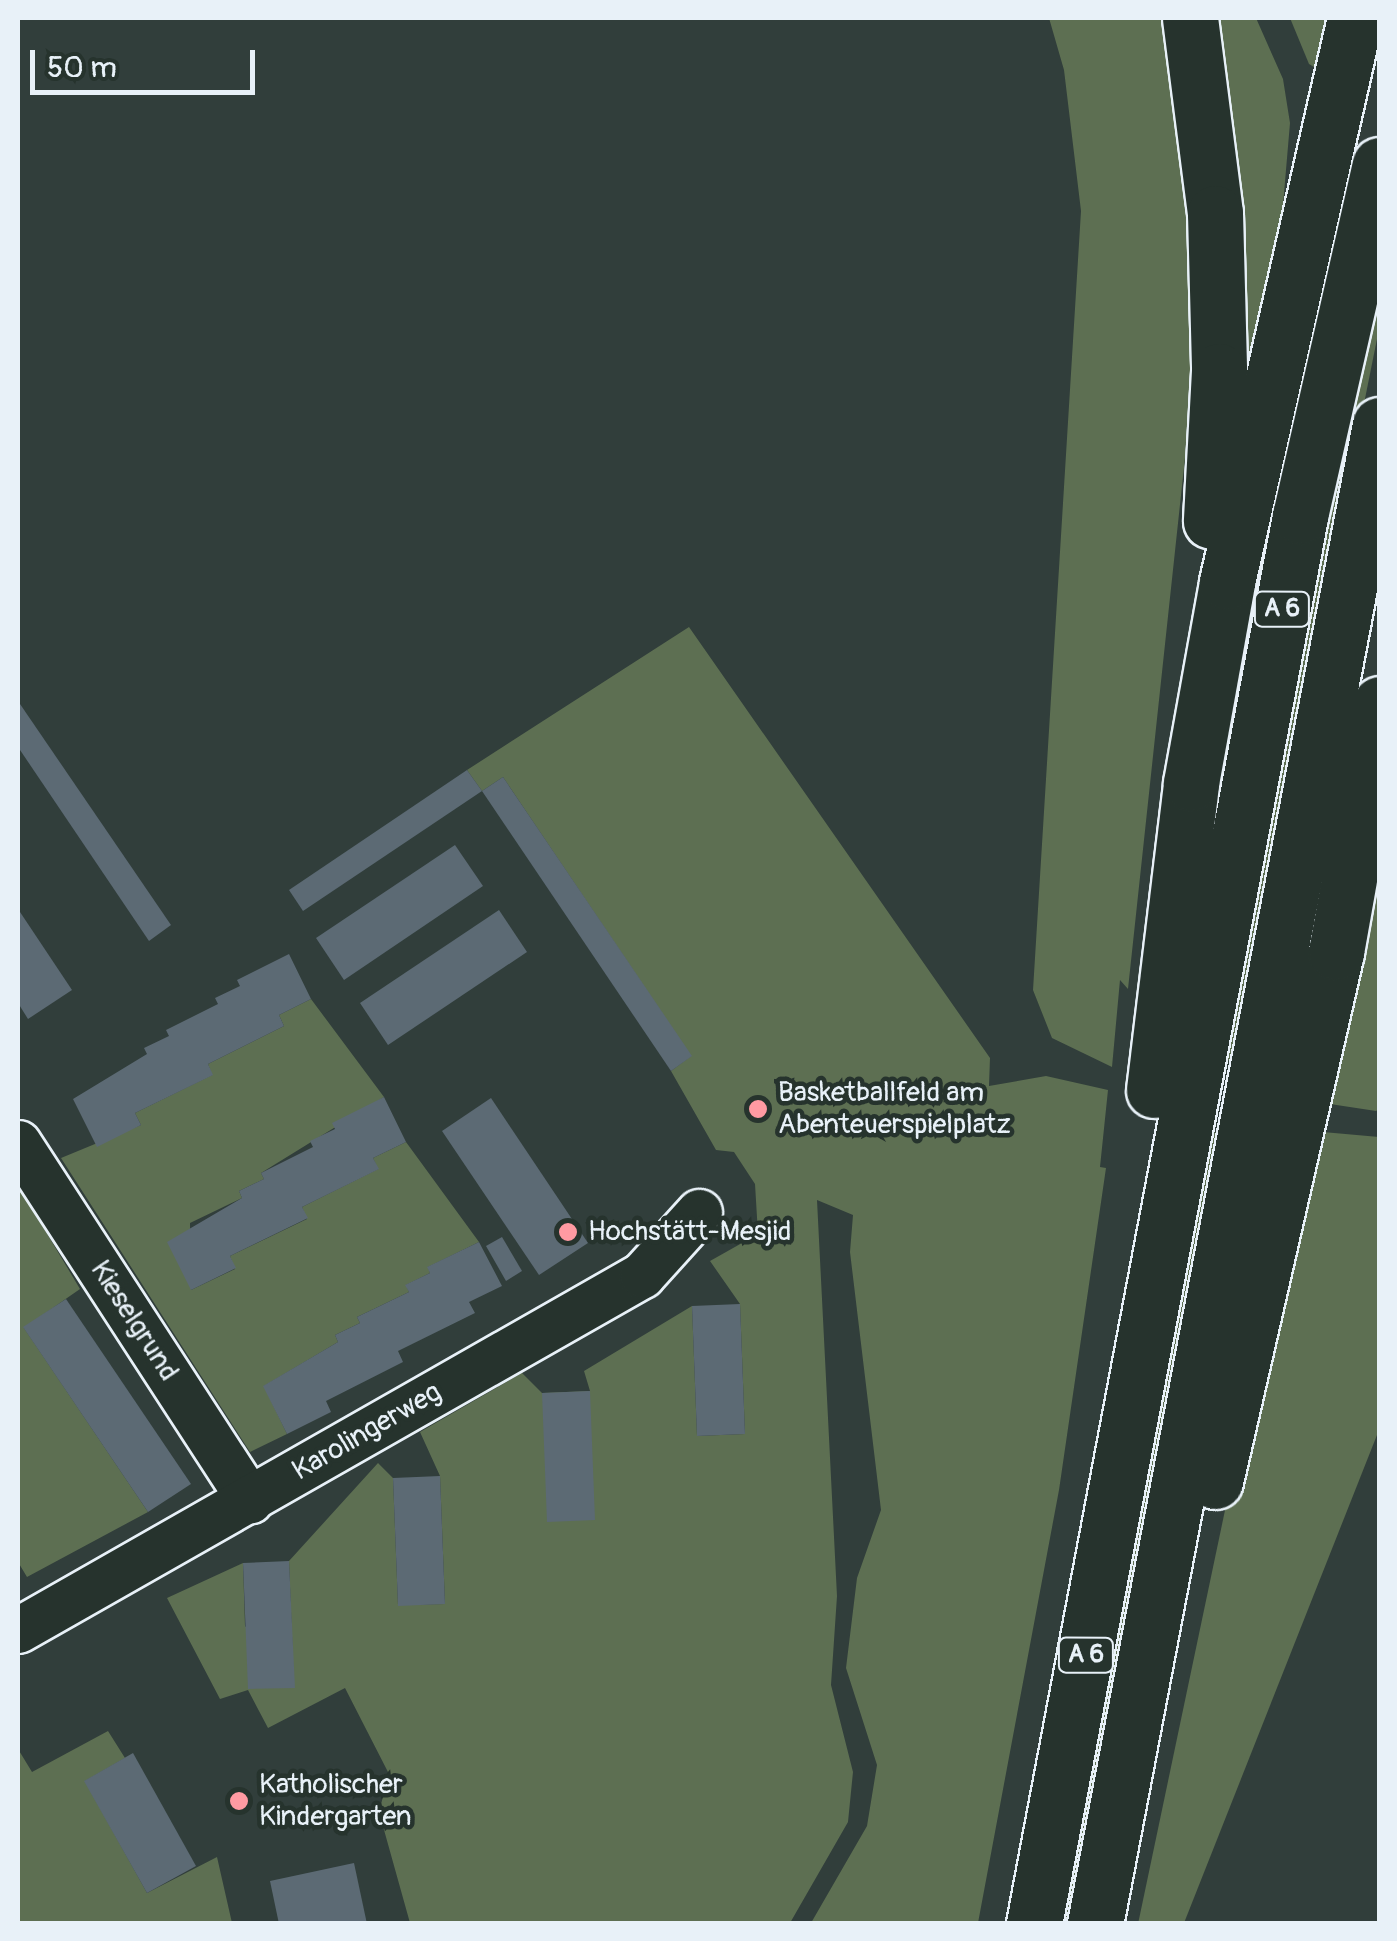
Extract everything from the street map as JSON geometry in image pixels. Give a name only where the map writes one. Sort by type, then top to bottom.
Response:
[{"type":"highway","points":[[1177,1053],[1191,783],[1220,371],[1215,213],[1190,18]]},
{"type":"highway","points":[[1191,783],[1275,350],[1356,18]]},
{"type":"highway","name":"A 6","points":[[1034,1924],[1135,1386],[1177,1053],[1380,165]]},
{"type":"highway","name":"A 6","points":[[1095,1924],[1170,1536],[1212,1494],[1266,1141],[1254,1066],[1380,424]]},
{"type":"highway","points":[[1266,1141],[1308,1076],[1336,952],[1380,704]]},
{"type":"highway","points":[[1336,952],[1380,817]]},
{"type":"street","name":"Kieselgrund","points":[[18,1143],[250,1500]]},
{"type":"street","name":"Karolingerweg","points":[[18,1630],[642,1275],[699,1212]]},
{"type":"green space","points":[[1049,18],[1162,18],[1187,167],[1192,342],[1185,458],[1128,989],[1120,980],[1112,1067],[1052,1038],[1033,990],[1081,211],[1064,70]]},
{"type":"green space","points":[[1213,18],[1256,18],[1283,79],[1290,123],[1283,205],[1247,365],[1242,217]]},
{"type":"green space","points":[[1290,18],[1332,18],[1319,70],[1309,64]]},
{"type":"green space","points":[[1379,252],[1379,329],[1232,1061],[1216,1058]]},
{"type":"green space","points":[[689,627],[990,1058],[989,1086],[1046,1076],[1108,1090],[1100,1167],[1106,1168],[1059,1490],[978,1923],[811,1923],[867,1826],[877,1765],[846,1668],[857,1578],[881,1510],[850,1252],[853,1215],[817,1200],[837,1596],[831,1685],[853,1772],[848,1822],[790,1923],[410,1923],[379,1812],[389,1774],[345,1688],[268,1728],[248,1690],[220,1699],[167,1598],[243,1563],[245,1626],[294,1686],[289,1561],[378,1463],[393,1478],[398,1605],[445,1604],[440,1476],[420,1432],[522,1373],[542,1393],[590,1391],[584,1371],[692,1306],[697,1436],[745,1434],[740,1304],[710,1261],[758,1234],[755,1184],[734,1152],[716,1150],[671,1071],[691,1056],[503,777],[482,791],[467,770]]},
{"type":"green space","points":[[1379,862],[1379,1109],[1376,1111],[1330,1104]]},
{"type":"green space","points":[[311,999],[384,1097],[261,1173],[264,1179],[239,1191],[242,1198],[190,1223],[191,1290],[235,1269],[230,1256],[307,1219],[302,1207],[378,1169],[373,1158],[406,1142],[479,1242],[428,1267],[430,1273],[406,1285],[409,1292],[357,1317],[360,1323],[335,1335],[338,1342],[264,1386],[287,1434],[250,1452],[61,1158],[141,1125],[135,1113],[212,1075],[208,1064],[284,1026],[279,1015]]},
{"type":"green space","points":[[1202,1130],[1218,1133],[1073,1923],[1056,1924]]},
{"type":"green space","points":[[1323,1132],[1379,1137],[1377,1435],[1184,1923],[1138,1924],[1232,1477]]},
{"type":"green space","points":[[18,1185],[80,1289],[24,1328],[148,1512],[27,1577],[18,1562]]},
{"type":"green space","points":[[108,1731],[125,1758],[85,1781],[147,1893],[217,1857],[232,1923],[18,1923],[18,1749],[32,1772]]},
{"type":"building","points":[[20,704],[171,925],[149,941],[18,747]]},
{"type":"building","points":[[467,770],[482,791],[303,911],[289,890]]},
{"type":"building","points":[[503,777],[692,1056],[671,1071],[482,791]]},
{"type":"building","points":[[455,845],[483,886],[344,980],[316,938]]},
{"type":"building","points":[[18,909],[72,990],[28,1019],[18,1003]]},
{"type":"building","points":[[499,910],[527,952],[388,1045],[360,1003]]},
{"type":"building","points":[[289,954],[311,999],[279,1015],[284,1026],[208,1064],[213,1075],[135,1113],[141,1125],[97,1147],[73,1099],[147,1054],[144,1048],[169,1036],[166,1030],[218,1004],[215,998],[240,986],[237,980]]},
{"type":"building","points":[[384,1097],[406,1142],[373,1158],[379,1169],[302,1207],[308,1218],[230,1256],[236,1268],[191,1290],[167,1242],[242,1198],[239,1191],[264,1179],[261,1173],[313,1147],[310,1141],[335,1129],[332,1123]]},
{"type":"building","points":[[491,1098],[588,1243],[539,1275],[442,1131]]},
{"type":"building","points":[[502,1237],[522,1271],[506,1281],[486,1246]]},
{"type":"building","points":[[479,1242],[502,1286],[469,1302],[475,1313],[398,1351],[403,1362],[326,1401],[331,1412],[287,1434],[263,1386],[338,1342],[335,1335],[360,1323],[357,1317],[409,1292],[405,1285],[430,1273],[427,1267]]},
{"type":"building","points":[[66,1299],[191,1484],[148,1512],[23,1327]]},
{"type":"building","points":[[740,1304],[745,1434],[697,1436],[692,1306]]},
{"type":"building","points":[[590,1391],[595,1520],[547,1522],[542,1393]]},
{"type":"building","points":[[440,1476],[445,1604],[398,1606],[393,1478]]},
{"type":"building","points":[[289,1561],[295,1688],[248,1689],[243,1563]]},
{"type":"building","points":[[133,1753],[196,1866],[147,1893],[84,1781]]},
{"type":"building","points":[[354,1863],[367,1924],[279,1924],[270,1881]]},
{"type":"place","name":"Basketballfeld am Abenteuerspielplatz","points":[[758,1109]]},
{"type":"place","name":"Hochstätt-Mesjid","points":[[568,1232]]},
{"type":"place","name":"Katholischer Kindergarten","points":[[239,1801]]}]
